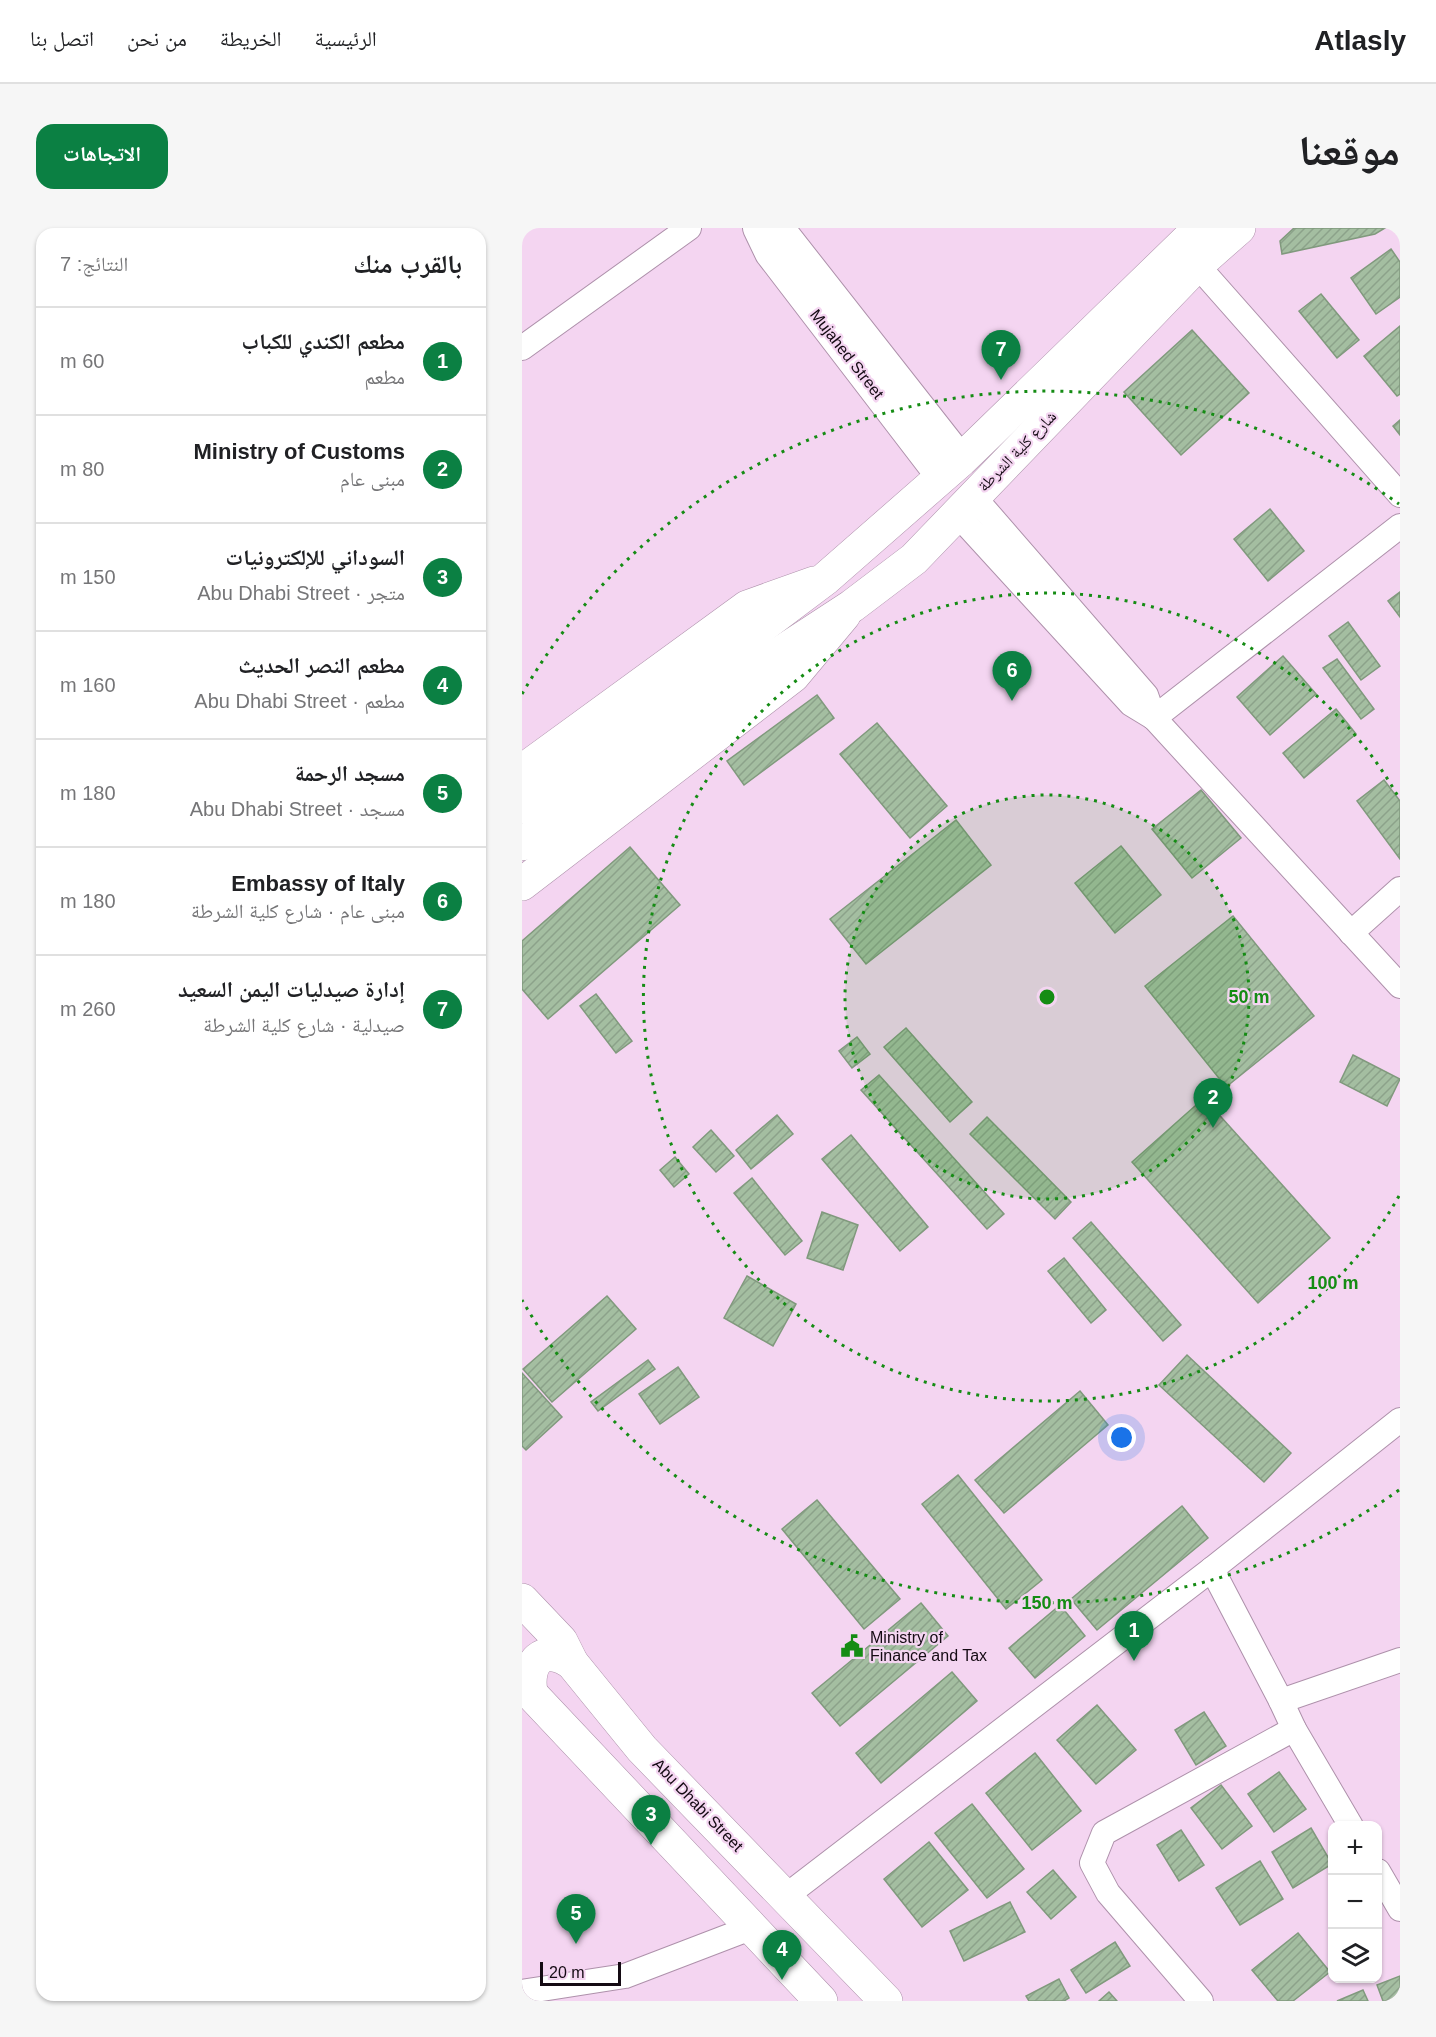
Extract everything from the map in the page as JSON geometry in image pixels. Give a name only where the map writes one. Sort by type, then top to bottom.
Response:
[{"type":"main road","name":"شارع كلية الشرطة","points":[[522,807],[825,579],[951,468],[1200,228]]},
{"type":"main road","name":"شارع كلية الشرطة","points":[[522,844],[780,653],[852,606],[914,559],[1197,265],[1239,228]]},
{"type":"main road","points":[[522,771],[747,607],[825,579]]},
{"type":"main road","points":[[522,884],[793,676],[852,606]]},
{"type":"main road","name":"Abu Dhabi Street","points":[[522,1600],[561,1641],[572,1663],[642,1749],[886,2001]]},
{"type":"main road","points":[[572,1663],[561,1656],[550,1653],[541,1658],[532,1667],[526,1689],[821,2001]]},
{"type":"street","points":[[522,348],[689,228]]},
{"type":"street","name":"Mujahed Street","points":[[758,228],[770,253],[951,468]]},
{"type":"street","name":"Mujahed Street","points":[[779,228],[951,468]]},
{"type":"street","points":[[1197,265],[1400,495]]},
{"type":"street","points":[[965,505],[1131,704],[1154,718],[1400,986]]},
{"type":"street","points":[[1154,718],[1400,526]]},
{"type":"street","points":[[1351,933],[1400,889]]},
{"type":"street","points":[[786,1896],[1212,1569],[1400,1420]]},
{"type":"street","points":[[1212,1569],[1294,1729],[1348,1821]]},
{"type":"street","points":[[1281,1701],[1400,1660]]},
{"type":"street","points":[[1201,2001],[1108,1893],[1092,1863],[1104,1833],[1294,1729]]},
{"type":"street","points":[[1379,1875],[1400,1909]]},
{"type":"street","points":[[525,2001],[522,1994],[626,1976],[753,1927]]},
{"type":"building","points":[[1294,228],[1385,228],[1375,234],[1282,254],[1280,241]]},
{"type":"building","points":[[1391,249],[1400,262],[1400,297],[1376,314],[1351,278]]},
{"type":"building","points":[[1321,294],[1359,340],[1337,358],[1299,311]]},
{"type":"building","points":[[1400,326],[1400,394],[1397,396],[1364,356]]},
{"type":"building","points":[[1192,330],[1249,393],[1181,455],[1124,392]]},
{"type":"building","points":[[1400,420],[1400,435],[1393,426]]},
{"type":"building","points":[[1270,509],[1304,551],[1268,581],[1234,539]]},
{"type":"building","points":[[1400,592],[1400,617],[1388,601]]},
{"type":"building","points":[[1348,622],[1380,666],[1361,680],[1329,636]]},
{"type":"building","points":[[1283,656],[1316,694],[1270,735],[1237,697]]},
{"type":"building","points":[[1337,659],[1374,709],[1361,719],[1323,668]]},
{"type":"building","points":[[817,695],[834,718],[744,785],[727,761]]},
{"type":"building","points":[[1336,709],[1356,734],[1304,778],[1283,753]]},
{"type":"building","points":[[877,723],[947,806],[910,838],[840,754]]},
{"type":"building","points":[[1384,780],[1400,801],[1400,859],[1357,801]]},
{"type":"building","points":[[1201,790],[1241,838],[1192,878],[1152,829]]},
{"type":"building","points":[[956,820],[991,865],[866,964],[830,919]]},
{"type":"building","points":[[1121,846],[1161,895],[1115,933],[1075,883]]},
{"type":"building","points":[[630,847],[680,905],[548,1019],[522,989],[522,941]]},
{"type":"building","points":[[1233,916],[1314,1016],[1226,1087],[1145,986]]},
{"type":"building","points":[[596,994],[632,1041],[616,1053],[580,1006]]},
{"type":"building","points":[[906,1028],[972,1102],[950,1122],[884,1047]]},
{"type":"building","points":[[857,1037],[870,1054],[852,1068],[839,1051]]},
{"type":"building","points":[[1353,1055],[1400,1079],[1387,1106],[1340,1082]]},
{"type":"building","points":[[879,1075],[1004,1214],[987,1229],[861,1090]]},
{"type":"building","points":[[1204,1098],[1330,1238],[1258,1303],[1132,1162]]},
{"type":"building","points":[[777,1115],[793,1134],[751,1169],[736,1150]]},
{"type":"building","points":[[987,1117],[1071,1202],[1055,1219],[970,1134]]},
{"type":"building","points":[[711,1130],[734,1156],[716,1172],[693,1147]]},
{"type":"building","points":[[851,1135],[928,1227],[900,1251],[822,1159]]},
{"type":"building","points":[[675,1157],[689,1174],[674,1187],[660,1170]]},
{"type":"building","points":[[752,1178],[802,1241],[785,1255],[734,1193]]},
{"type":"building","points":[[822,1212],[858,1225],[843,1270],[807,1258]]},
{"type":"building","points":[[1091,1222],[1181,1325],[1163,1341],[1073,1238]]},
{"type":"building","points":[[1064,1258],[1106,1310],[1091,1323],[1048,1271]]},
{"type":"building","points":[[747,1276],[796,1304],[773,1346],[724,1318]]},
{"type":"building","points":[[607,1296],[636,1329],[552,1402],[523,1369]]},
{"type":"building","points":[[1187,1355],[1291,1453],[1264,1482],[1159,1385]]},
{"type":"building","points":[[648,1360],[655,1369],[598,1411],[591,1402]]},
{"type":"building","points":[[678,1367],[699,1397],[660,1424],[639,1394]]},
{"type":"building","points":[[522,1373],[562,1417],[526,1450],[522,1446]]},
{"type":"building","points":[[1080,1391],[1108,1425],[1004,1513],[975,1480]]},
{"type":"building","points":[[958,1475],[1042,1580],[1006,1609],[922,1504]]},
{"type":"building","points":[[817,1500],[900,1599],[864,1629],[782,1529]]},
{"type":"building","points":[[1182,1506],[1208,1538],[1097,1630],[1071,1599]]},
{"type":"building","points":[[921,1603],[948,1636],[840,1726],[812,1693]]},
{"type":"building","points":[[1060,1605],[1085,1636],[1035,1678],[1009,1648]]},
{"type":"building","points":[[952,1672],[977,1701],[881,1783],[856,1753]]},
{"type":"building","points":[[1097,1705],[1136,1750],[1096,1784],[1057,1740]]},
{"type":"building","points":[[1204,1712],[1226,1746],[1196,1765],[1175,1730]]},
{"type":"building","points":[[1035,1753],[1081,1811],[1032,1850],[986,1793]]},
{"type":"building","points":[[1279,1772],[1306,1809],[1274,1832],[1248,1794]]},
{"type":"building","points":[[1221,1785],[1252,1826],[1222,1849],[1191,1808]]},
{"type":"building","points":[[972,1804],[1024,1869],[987,1898],[935,1833]]},
{"type":"building","points":[[1311,1828],[1328,1857],[1328,1866],[1293,1888],[1272,1852]]},
{"type":"building","points":[[1181,1830],[1204,1865],[1179,1881],[1157,1845]]},
{"type":"building","points":[[929,1842],[968,1890],[922,1927],[884,1879]]},
{"type":"building","points":[[1260,1861],[1283,1899],[1240,1925],[1216,1888]]},
{"type":"building","points":[[1053,1870],[1076,1897],[1051,1919],[1027,1892]]},
{"type":"building","points":[[1010,1902],[1025,1932],[964,1961],[950,1931]]},
{"type":"building","points":[[1298,1933],[1328,1970],[1328,1974],[1293,2001],[1278,2001],[1252,1970]]},
{"type":"building","points":[[1115,1942],[1130,1966],[1086,1993],[1071,1970]]},
{"type":"building","points":[[1400,1976],[1400,2001],[1383,2001],[1377,1985]]},
{"type":"building","points":[[1059,1979],[1069,1998],[1064,2001],[1029,2001],[1026,1996]]},
{"type":"building","points":[[1363,1990],[1368,2001],[1337,2001]]},
{"type":"building","points":[[1109,1992],[1117,2001],[1099,2001]]},
{"type":"place","name":"إدارة صيدليات اليمن السعيد","points":[[1001,380]]},
{"type":"place","name":"Embassy of Italy","points":[[1012,701]]},
{"type":"place","name":"Ministry of Customs","points":[[1213,1128]]},
{"type":"place","name":"Ministry of Finance and Tax","points":[[852,1646]]},
{"type":"place","name":"مطعم الكندي للكباب","points":[[1134,1661]]},
{"type":"place","name":"السوداني للإلكترونيات","points":[[651,1845]]},
{"type":"place","name":"مسجد الرحمة","points":[[576,1944]]},
{"type":"place","name":"مطعم النصر الحديث","points":[[782,1980]]}]
